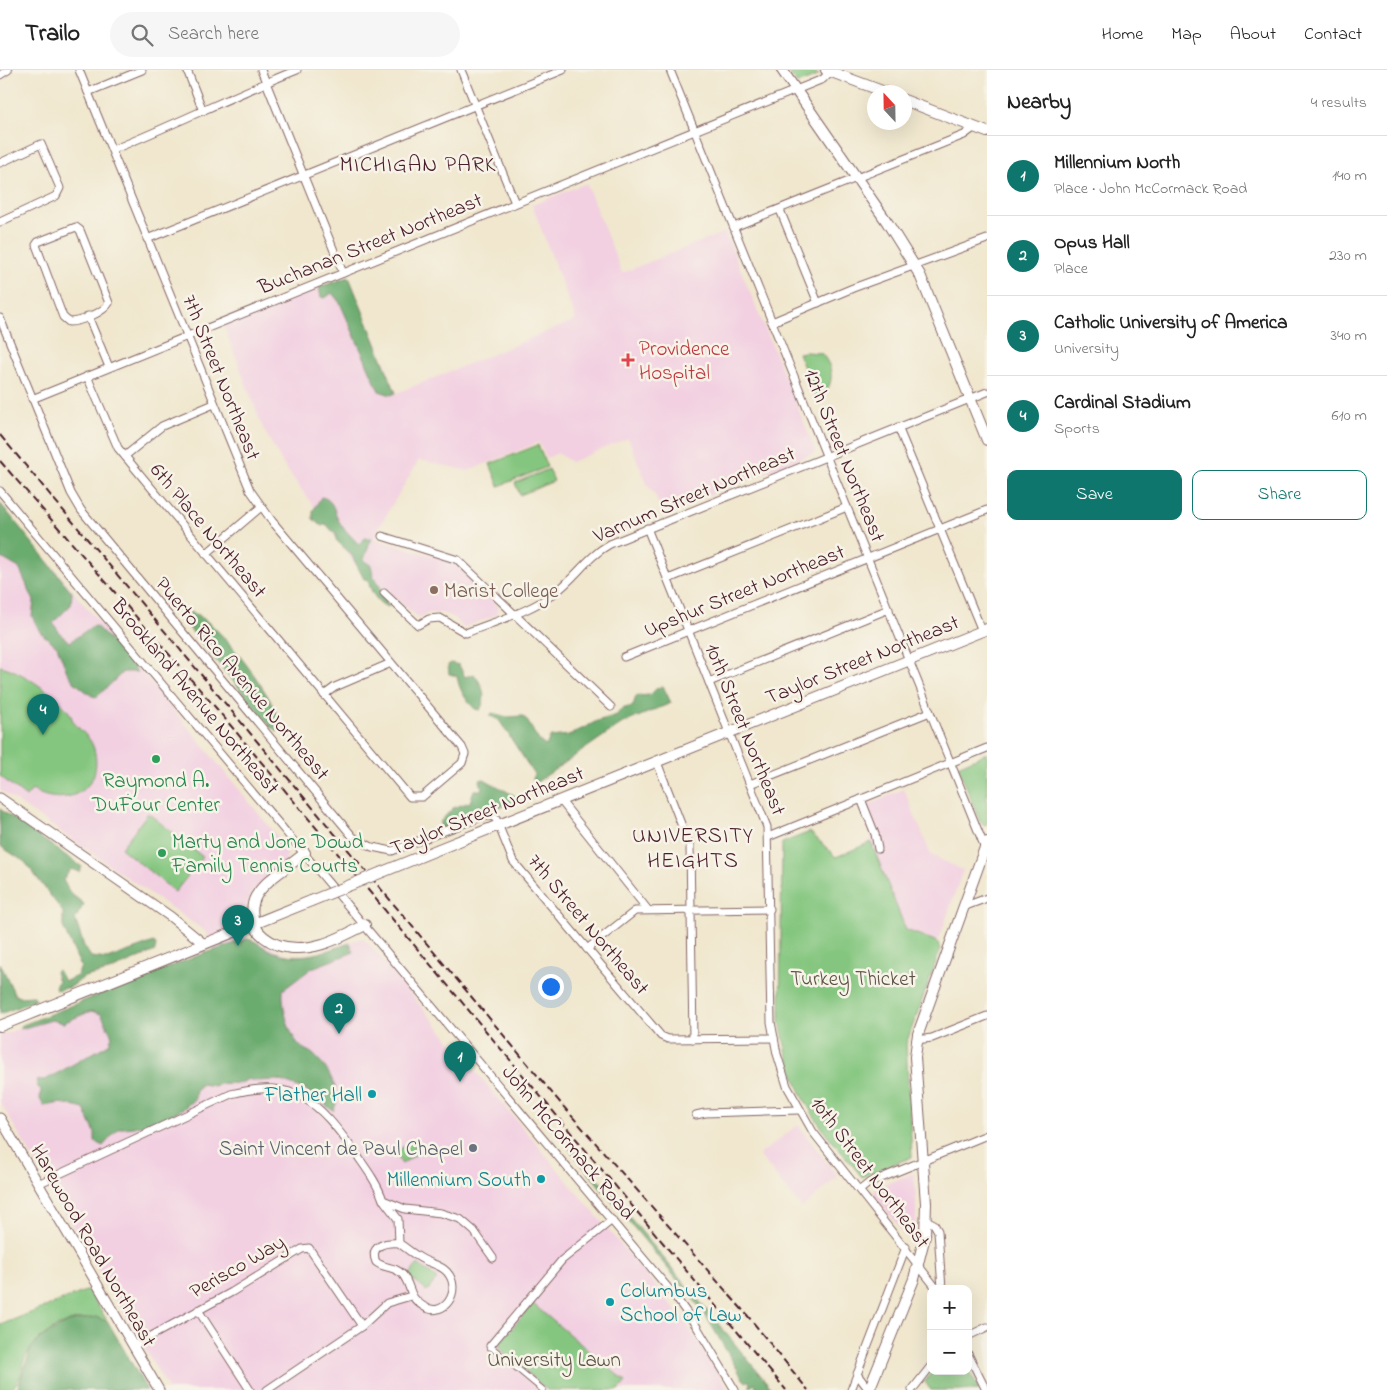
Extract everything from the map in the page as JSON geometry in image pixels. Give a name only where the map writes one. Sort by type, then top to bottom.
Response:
[{"type":"main road","points":[[782,70],[915,266],[987,440]]},
{"type":"main road","points":[[830,71],[867,85]]},
{"type":"main road","points":[[912,103],[987,132]]},
{"type":"main road","name":"Taylor Street Northeast","points":[[0,1026],[984,630]]},
{"type":"main road","points":[[869,1390],[918,1263],[926,1220],[924,1161],[915,1057],[916,1040],[986,848]]},
{"type":"main road","points":[[305,853],[258,895],[253,906],[255,924],[266,940],[282,946],[300,949],[323,944],[365,925]]},
{"type":"street","points":[[0,75],[8,70]]},
{"type":"street","name":"7th Street Northeast","points":[[79,70],[246,482],[261,507],[391,663]]},
{"type":"street","points":[[88,92],[142,70]]},
{"type":"street","points":[[187,70],[203,110]]},
{"type":"street","points":[[261,70],[343,273]]},
{"type":"street","points":[[112,150],[297,70]]},
{"type":"street","points":[[461,70],[515,203]]},
{"type":"street","points":[[147,239],[563,70]]},
{"type":"street","name":"12th Street Northeast","points":[[670,70],[986,848]]},
{"type":"street","name":"Buchanan Street Northeast","points":[[32,398],[823,79],[830,71]]},
{"type":"street","points":[[734,227],[964,135],[975,127]]},
{"type":"street","points":[[0,163],[41,144],[60,183],[58,193],[0,222]]},
{"type":"street","points":[[780,210],[818,303]]},
{"type":"street","points":[[71,228],[80,230],[108,298],[106,308],[88,316],[73,322],[65,319],[36,249],[38,242],[71,228]]},
{"type":"street","points":[[772,322],[987,239]]},
{"type":"street","points":[[88,316],[109,367]]},
{"type":"street","points":[[0,318],[32,398]]},
{"type":"street","name":"6th Place Northeast","points":[[87,376],[112,437],[124,456],[410,797],[419,798],[462,763],[465,754],[391,663]]},
{"type":"street","name":"Varnum Street Northeast","points":[[384,593],[418,625],[429,619],[440,618],[450,622],[463,633],[538,604],[557,592],[592,556],[605,546],[987,392]]},
{"type":"street","name":"Puerto Rico Avenue Northeast","points":[[32,398],[71,493],[81,510],[353,837],[372,848],[392,851],[487,815],[496,819],[499,826]]},
{"type":"street","points":[[124,456],[160,427],[214,404]]},
{"type":"street","points":[[898,428],[984,630]]},
{"type":"street","name":"Brookland Avenue Northeast","points":[[0,491],[365,925]]},
{"type":"street","points":[[206,554],[261,507]]},
{"type":"street","points":[[668,580],[847,507]]},
{"type":"street","name":"Upshur Street Northeast","points":[[624,657],[987,510]]},
{"type":"street","name":"10th Street Northeast","points":[[647,528],[766,822],[770,909],[771,1013],[774,1038],[785,1080],[800,1110],[814,1132],[934,1285]]},
{"type":"street","points":[[382,536],[454,557],[611,707]]},
{"type":"street","points":[[709,682],[888,610]]},
{"type":"street","points":[[324,695],[335,687],[391,663]]},
{"type":"street","points":[[750,784],[930,712]]},
{"type":"street","points":[[768,836],[987,748]]},
{"type":"street","points":[[657,762],[689,844],[693,1039],[774,1038]]},
{"type":"street","points":[[0,798],[171,917],[204,944]]},
{"type":"street","points":[[861,799],[875,834],[878,849]]},
{"type":"street","points":[[561,801],[648,910]]},
{"type":"street","name":"7th Street Northeast","points":[[499,826],[514,861],[663,1038],[693,1039]]},
{"type":"street","points":[[963,908],[987,898]]},
{"type":"street","points":[[587,949],[628,914],[638,910],[770,909]]},
{"type":"street","name":"John McCormack Road","points":[[365,925],[686,1310],[735,1390]]},
{"type":"street","points":[[916,1040],[932,1038],[987,1016]]},
{"type":"street","points":[[38,1184],[231,1094],[264,1088],[280,1090],[299,1096],[325,1112],[378,1185],[384,1200],[398,1219],[399,1242],[411,1253],[440,1266],[453,1282],[451,1300],[442,1307],[431,1309],[424,1307],[411,1296],[403,1275],[392,1268],[379,1265],[374,1258],[378,1247],[387,1243],[399,1242]]},
{"type":"street","points":[[696,1115],[705,1113],[800,1110]]},
{"type":"street","name":"Harewood Road Northeast","points":[[0,1118],[159,1390]]},
{"type":"street","points":[[860,1190],[868,1183],[987,1135]]},
{"type":"street","points":[[384,1200],[405,1209],[440,1213],[460,1219],[474,1231],[493,1258]]},
{"type":"street","points":[[543,1390],[490,1346],[562,1260],[612,1220]]},
{"type":"street","points":[[926,1220],[934,1224],[938,1231],[942,1285]]},
{"type":"street","points":[[851,1390],[906,1247]]},
{"type":"street","name":"Perisco Way","points":[[133,1346],[302,1249],[309,1248],[362,1326]]},
{"type":"street","points":[[267,1390],[362,1326],[387,1303],[411,1296]]},
{"type":"street","points":[[198,1310],[250,1390]]},
{"type":"street","points":[[972,1334],[987,1327]]},
{"type":"street","points":[[972,1362],[986,1390]]},
{"type":"street","points":[[912,1390],[927,1371]]},
{"type":"street","points":[[857,1374],[869,1390]]},
{"type":"shaded area","name":"Providence Hospital","points":[[586,183],[622,273],[725,232],[816,452],[663,514],[655,495],[647,484],[628,438],[571,462],[558,453],[546,458],[539,442],[468,471],[419,460],[379,527],[374,539],[452,561],[498,606],[498,609],[496,615],[463,628],[453,617],[441,613],[429,613],[419,618],[355,564],[283,464],[263,428],[224,326],[349,277],[397,393],[576,320],[532,205]]},
{"type":"shaded area","points":[[0,505],[192,732],[285,846],[288,854],[283,863],[250,894],[245,910],[238,918],[246,937],[288,955],[315,954],[362,938],[369,944],[684,1320],[729,1390],[169,1390],[0,1102],[0,1036],[215,950],[205,931],[0,790]]},
{"type":"shaded area","points":[[904,789],[931,855],[963,870],[938,942],[906,930],[871,842],[872,836],[861,808]]},
{"type":"shaded area","points":[[798,1125],[838,1177],[802,1208],[759,1155]]},
{"type":"shaded area","points":[[914,1174],[916,1223],[914,1238],[909,1240],[873,1193],[876,1188]]},
{"type":"green space","points":[[787,70],[809,70],[819,75],[798,84]]},
{"type":"green space","points":[[349,277],[396,393],[391,395],[379,391],[340,303],[332,293],[325,298],[321,297],[319,287]]},
{"type":"green space","points":[[798,353],[821,353],[830,370],[831,381],[829,387],[821,397],[822,400],[818,402]]},
{"type":"green space","points":[[538,445],[547,467],[499,486],[490,464]]},
{"type":"green space","points":[[549,469],[554,481],[520,495],[515,483]]},
{"type":"green space","points":[[321,497],[326,498],[332,504],[341,525],[359,545],[365,538],[371,538],[364,560],[371,565],[374,578],[381,588],[380,592],[389,605],[388,607],[375,596],[368,580],[364,579],[351,554],[336,540],[336,535],[326,524],[322,526],[313,519],[313,511]]},
{"type":"green space","points":[[0,503],[72,592],[71,605],[53,623],[62,636],[70,642],[91,627],[96,626],[132,663],[137,672],[123,672],[97,697],[92,696],[74,682],[67,672],[57,646],[40,632],[32,616],[34,601],[19,568],[0,557]]},
{"type":"green space","points":[[191,612],[214,627],[227,640],[252,672],[277,715],[279,732],[271,727],[189,628],[193,623],[188,614]]},
{"type":"green space","points":[[451,663],[459,665],[465,677],[474,674],[479,682],[484,695],[480,710],[475,709],[466,698],[459,686],[457,676],[449,674],[448,665]]},
{"type":"green space","points":[[0,666],[17,672],[56,698],[91,742],[96,763],[94,775],[88,785],[80,792],[58,798],[45,796],[32,790],[26,797],[0,776]]},
{"type":"green space","points":[[663,686],[671,703],[621,724],[537,782],[533,780],[534,774],[499,720],[490,716],[492,713],[507,717],[523,716],[542,744],[546,746],[550,737],[570,735],[597,721],[617,715],[621,709],[633,706],[636,696],[650,695],[656,689]]},
{"type":"green space","points":[[987,753],[987,824],[985,825],[980,822],[958,766]]},
{"type":"green space","points":[[484,779],[517,797],[515,804],[487,809],[440,829],[440,822],[453,808],[470,802],[474,790],[482,790],[480,780]]},
{"type":"green space","points":[[0,809],[82,867],[79,872],[71,869],[63,880],[70,893],[84,904],[75,919],[84,946],[91,957],[107,959],[154,942],[156,945],[155,951],[109,971],[84,977],[71,987],[56,990],[55,987],[58,981],[55,972],[58,970],[66,981],[77,976],[81,967],[63,927],[63,912],[25,862],[0,846]]},
{"type":"green space","name":"Marty and Jone Dowd Family Tennis Courts","points":[[148,813],[203,857],[175,892],[121,848]]},
{"type":"green space","name":"Turkey Thicket","points":[[810,832],[836,857],[871,842],[906,930],[938,942],[940,951],[906,1044],[912,1157],[862,1177],[832,1141],[809,1108],[797,1084],[785,1047],[780,1021],[782,843]]},
{"type":"green space","points":[[247,939],[272,951],[292,956],[302,956],[330,950],[350,943],[354,952],[312,968],[283,990],[286,1019],[295,1040],[301,1047],[320,1061],[336,1089],[337,1097],[333,1111],[306,1090],[278,1080],[255,1081],[248,1079],[241,1083],[218,1084],[214,1086],[202,1084],[196,1089],[195,1098],[181,1110],[160,1120],[128,1128],[119,1128],[103,1146],[95,1142],[95,1133],[84,1109],[61,1103],[44,1106],[40,1099],[41,1090],[36,1081],[47,1079],[109,1044],[112,1036],[101,1014],[91,1011],[63,1023],[52,1020],[20,1029],[20,1026],[197,956]]},
{"type":"green space","points":[[0,963],[15,995],[19,997],[34,996],[36,1000],[0,1014]]},
{"type":"green space","points":[[564,1138],[773,1390],[757,1390],[755,1384],[750,1387],[749,1380],[746,1382],[743,1379],[703,1311],[581,1164],[562,1139]]},
{"type":"green space","points":[[412,1141],[419,1152],[402,1164],[394,1153]]},
{"type":"green space","points":[[418,1264],[437,1279],[427,1291],[408,1276]]},
{"type":"green space","points":[[88,1290],[108,1322],[97,1319],[85,1319],[61,1325],[50,1331],[31,1348],[24,1360],[20,1377],[12,1390],[0,1390],[0,1325]]},
{"type":"green space","name":"University Lawn","points":[[533,1304],[626,1382],[619,1390],[547,1390],[500,1349],[500,1342]]},
{"type":"green space","points":[[96,1317],[108,1322],[147,1390],[17,1390],[31,1348],[40,1338],[68,1322]]},
{"type":"green space","points":[[929,1375],[972,1375],[979,1390],[931,1390],[925,1382]]},
{"type":"railway","points":[[0,435],[563,1106],[747,1315],[808,1390]]},
{"type":"railway","points":[[0,461],[216,708],[786,1390]]},
{"type":"place","name":"Providence Hospital","points":[[628,360]]},
{"type":"place","name":"Marist College","points":[[434,590]]},
{"type":"place","name":"Cardinal Stadium","points":[[43,735]]},
{"type":"place","name":"Raymond A. DuFour Center","points":[[156,759]]},
{"type":"place","name":"Marty and Jone Dowd Family Tennis Courts","points":[[162,853]]},
{"type":"place","name":"Catholic University of America","points":[[238,946]]},
{"type":"place","name":"Opus Hall","points":[[339,1034]]},
{"type":"place","name":"Millennium North","points":[[460,1082]]},
{"type":"place","name":"Flather Hall","points":[[372,1094]]},
{"type":"place","name":"Saint Vincent de Paul Chapel","points":[[473,1148]]},
{"type":"place","name":"Millennium South","points":[[541,1179]]},
{"type":"place","name":"Columbus School of Law","points":[[610,1302]]},
{"type":"district","name":"MICHIGAN PARK","points":[[418,163]]},
{"type":"district","name":"UNIVERSITY HEIGHTS","points":[[693,846]]}]
